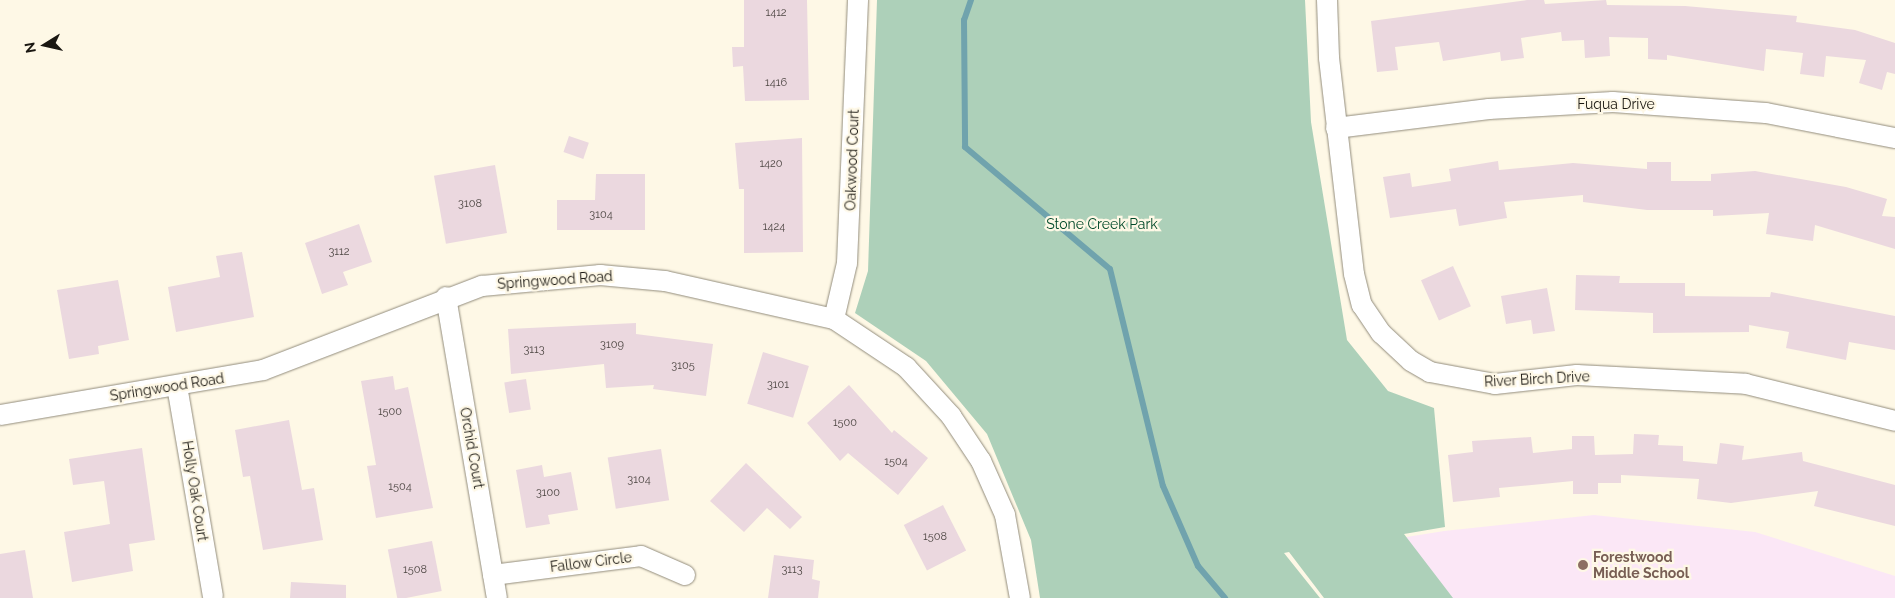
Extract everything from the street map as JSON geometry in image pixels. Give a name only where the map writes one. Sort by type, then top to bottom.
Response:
[{"type":"street","name":"Oakwood Court","points":[[834,319],[847,263],[858,0]]},
{"type":"street","name":"River Birch Drive","points":[[1327,0],[1336,128],[1354,274],[1362,304],[1381,334],[1430,372],[1495,384],[1577,375],[1746,384],[1895,421]]},
{"type":"street","name":"Fuqua Drive","points":[[1336,128],[1489,109],[1613,102],[1766,114],[1895,138]]},
{"type":"street","name":"Springwood Road","points":[[0,415],[263,370],[446,297],[491,284],[600,275],[665,280],[834,319],[906,367],[951,416],[976,454],[1005,515],[1020,598]]},
{"type":"street","name":"Orchid Court","points":[[446,297],[497,598]]},
{"type":"street","name":"Holly Oak Court","points":[[177,386],[213,596]]},
{"type":"street","name":"Fallow Circle","points":[[493,575],[640,556],[685,575]]},
{"type":"shaded area","name":"Forestwood Middle School","points":[[1594,515],[1755,532],[1895,576],[1895,598],[1331,598],[1295,555],[1444,531]]},
{"type":"green space","name":"Stone Creek Park","points":[[877,0],[1305,0],[1311,122],[1347,340],[1388,391],[1434,408],[1445,527],[1404,534],[1453,598],[1324,598],[1289,552],[1284,553],[1320,598],[1040,598],[1031,540],[987,434],[926,361],[855,313],[868,271]]},
{"type":"building","points":[[744,0],[807,0],[809,100],[745,101],[743,66],[733,67],[732,47],[744,47]]},
{"type":"building","points":[[1527,0],[1544,0],[1545,4],[1606,0],[1607,5],[1685,6],[1797,16],[1796,22],[1855,30],[1895,43],[1895,74],[1887,72],[1882,90],[1859,83],[1866,60],[1826,56],[1824,77],[1800,74],[1803,53],[1766,49],[1764,71],[1667,55],[1667,60],[1648,59],[1648,38],[1609,37],[1610,56],[1585,58],[1584,40],[1562,41],[1561,32],[1521,38],[1524,58],[1501,61],[1500,52],[1443,61],[1439,42],[1395,47],[1398,70],[1377,72],[1371,21]]},
{"type":"building","points":[[569,136],[589,143],[583,159],[563,152]]},
{"type":"building","points":[[802,138],[803,252],[744,253],[744,189],[739,189],[735,143]]},
{"type":"building","points":[[1498,161],[1499,170],[1573,163],[1647,169],[1647,162],[1671,162],[1671,181],[1711,181],[1711,174],[1755,171],[1846,187],[1887,199],[1882,216],[1895,217],[1895,249],[1815,225],[1813,241],[1766,234],[1769,213],[1713,216],[1713,210],[1647,210],[1583,202],[1583,195],[1504,202],[1507,218],[1459,226],[1456,209],[1390,218],[1383,177],[1410,173],[1412,187],[1451,181],[1449,169]]},
{"type":"building","points":[[495,165],[507,233],[446,244],[434,176]]},
{"type":"building","points":[[596,174],[645,174],[645,230],[557,230],[557,200],[595,200]]},
{"type":"building","points":[[359,224],[372,262],[343,272],[348,285],[322,294],[305,243]]},
{"type":"building","points":[[242,252],[254,317],[176,332],[168,287],[220,277],[216,256]]},
{"type":"building","points":[[1453,266],[1471,306],[1439,320],[1421,280]]},
{"type":"building","points":[[1576,275],[1620,276],[1619,283],[1685,283],[1685,296],[1770,297],[1771,292],[1895,316],[1895,350],[1849,342],[1846,360],[1786,348],[1789,332],[1749,325],[1749,332],[1653,333],[1653,313],[1575,310]]},
{"type":"building","points":[[118,280],[129,340],[98,346],[99,354],[69,359],[57,290]]},
{"type":"building","points":[[1547,288],[1555,331],[1533,334],[1531,320],[1506,324],[1501,296]]},
{"type":"building","points":[[636,323],[636,334],[713,344],[706,396],[653,389],[654,385],[606,388],[604,364],[511,374],[508,329]]},
{"type":"building","points":[[763,352],[809,366],[793,418],[747,404]]},
{"type":"building","points":[[393,376],[395,390],[408,387],[433,508],[376,518],[367,466],[376,465],[361,381]]},
{"type":"building","points":[[526,379],[531,410],[509,413],[504,382]]},
{"type":"building","points":[[849,385],[892,433],[894,430],[928,458],[898,495],[848,453],[840,461],[807,423]]},
{"type":"building","points":[[289,420],[302,490],[314,488],[323,540],[263,550],[250,476],[243,477],[235,430]]},
{"type":"building","points":[[1634,434],[1659,435],[1658,445],[1683,446],[1683,461],[1717,464],[1720,443],[1744,446],[1742,460],[1802,452],[1803,461],[1895,485],[1895,526],[1814,506],[1818,491],[1731,503],[1697,499],[1699,479],[1621,475],[1621,483],[1598,483],[1598,494],[1573,494],[1573,481],[1499,488],[1500,497],[1453,502],[1448,455],[1473,452],[1472,441],[1531,437],[1533,453],[1572,449],[1572,436],[1594,436],[1595,455],[1633,454]]},
{"type":"building","points":[[142,448],[155,540],[129,544],[133,571],[72,582],[64,532],[110,524],[104,481],[73,485],[69,459]]},
{"type":"building","points":[[661,449],[669,500],[616,509],[608,457]]},
{"type":"building","points":[[746,463],[802,517],[790,529],[767,508],[744,532],[710,501]]},
{"type":"building","points":[[542,465],[544,477],[571,472],[578,510],[548,515],[550,524],[526,528],[516,470]]},
{"type":"building","points":[[943,505],[966,550],[927,570],[904,525]]},
{"type":"building","points":[[432,541],[442,591],[397,598],[388,550]]},
{"type":"building","points":[[25,550],[33,598],[0,598],[0,554]]},
{"type":"building","points":[[774,555],[814,560],[812,579],[820,581],[818,598],[768,598]]},
{"type":"building","points":[[291,582],[346,585],[346,598],[290,598]]},
{"type":"waterway","points":[[971,0],[964,20],[965,147],[1110,269],[1163,486],[1198,566],[1225,598]]},
{"type":"place","name":"Forestwood Middle School","points":[[1583,565]]}]
